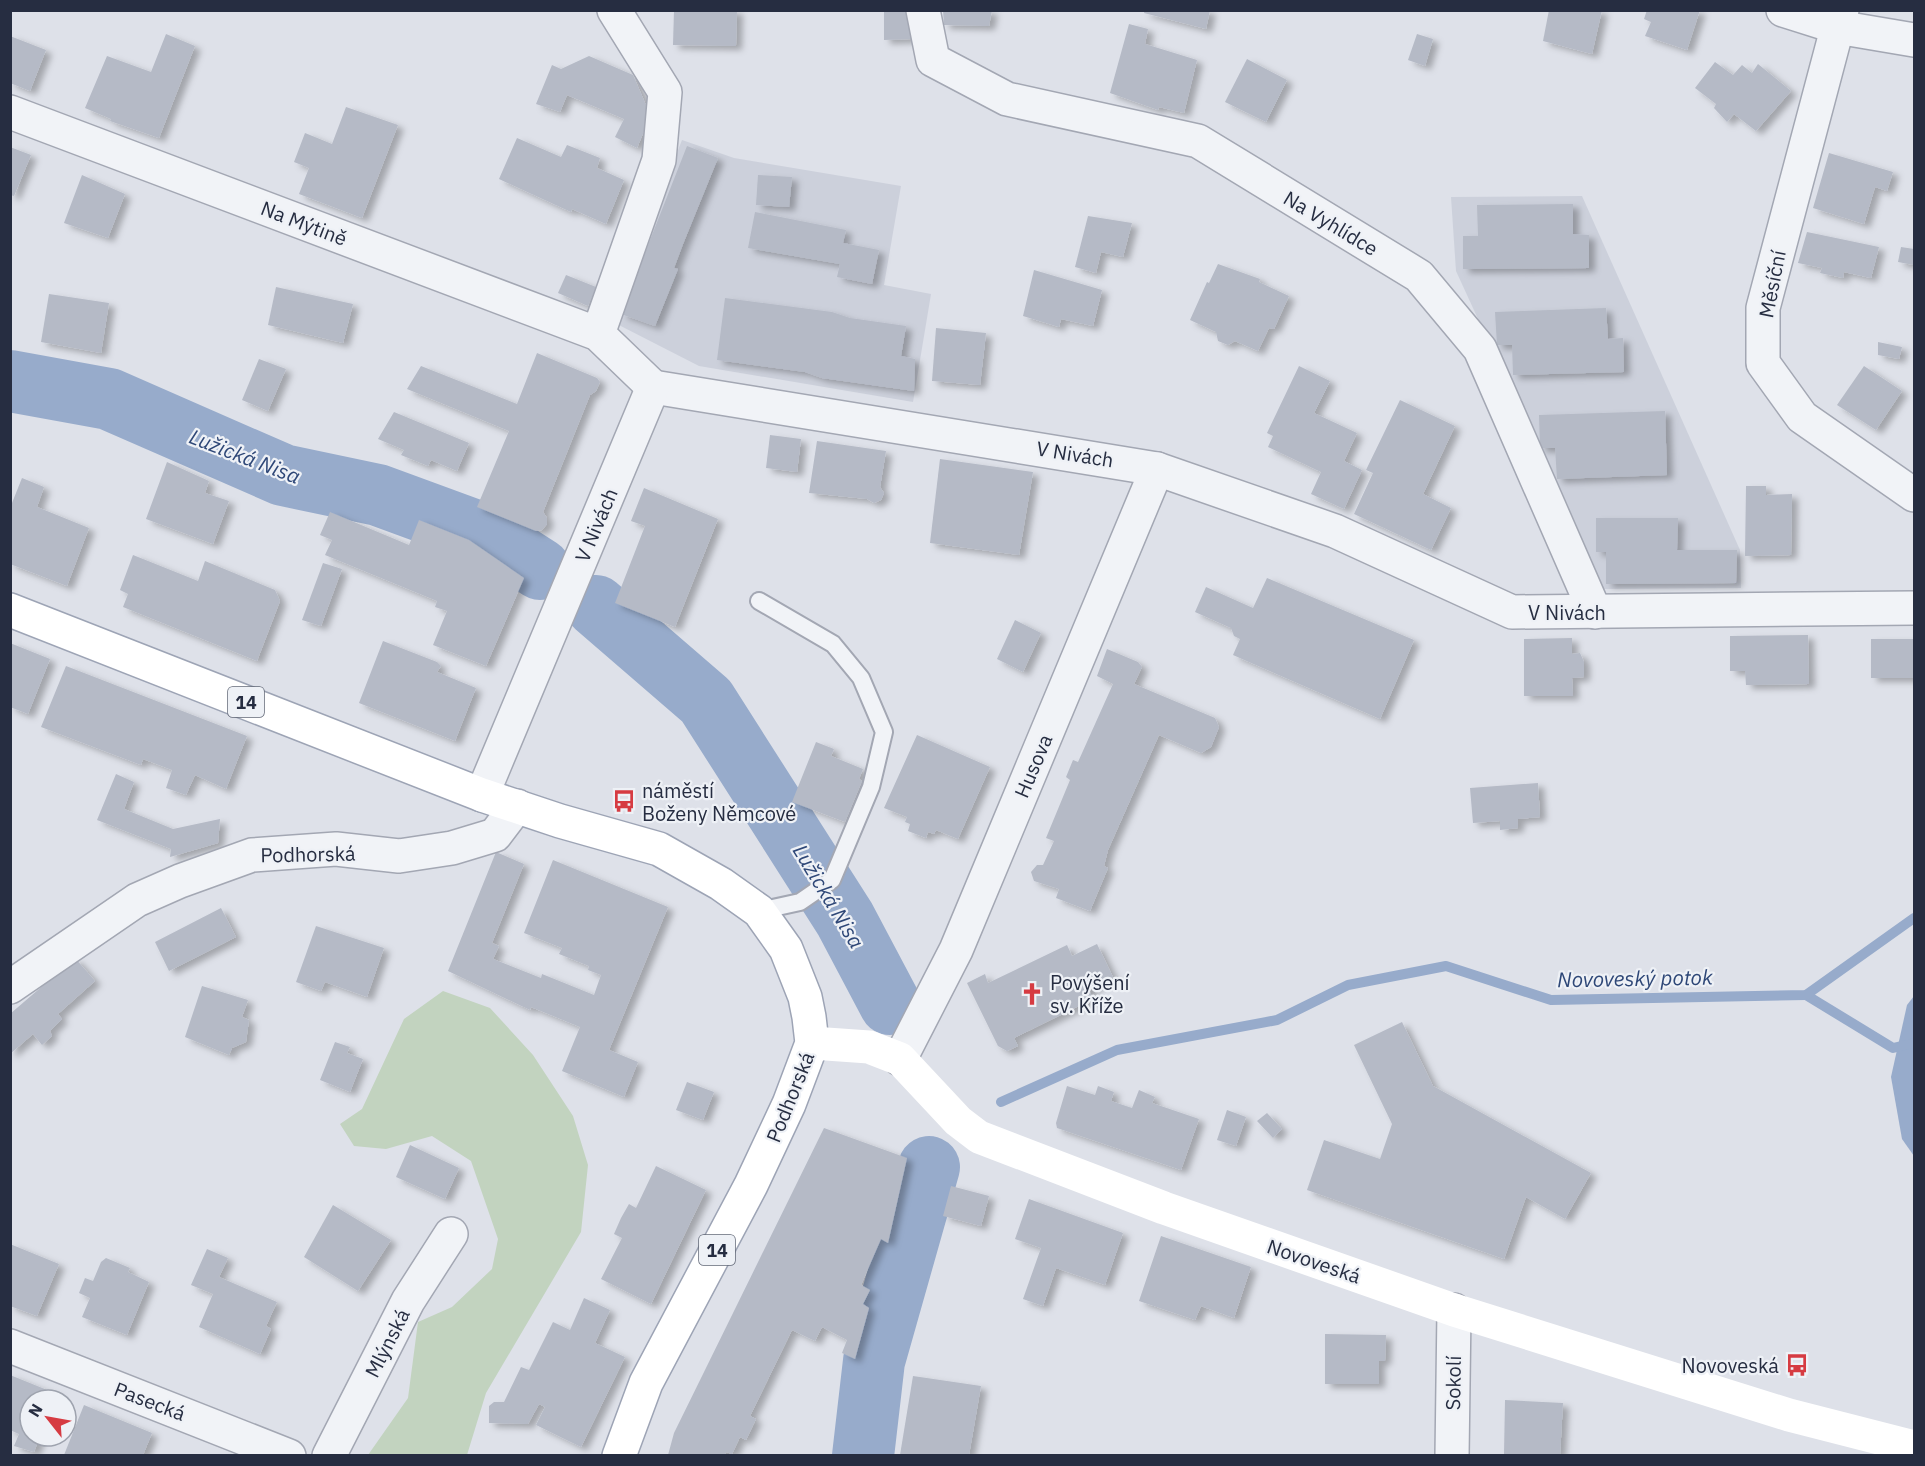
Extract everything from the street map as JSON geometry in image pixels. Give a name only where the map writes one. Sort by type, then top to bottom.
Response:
[{"type":"main road","name":"Podhorská","points":[[10,610],[482,795],[659,849],[721,884],[759,911],[786,949],[805,997],[812,1043],[789,1104],[751,1185],[646,1383],[619,1455]]},
{"type":"main road","points":[[812,1043],[869,1047],[900,1059]]},
{"type":"main road","name":"Novoveská","points":[[900,1059],[958,1121],[979,1137],[994,1144],[1164,1208],[1454,1310],[1789,1415],[1914,1447]]},
{"type":"street","points":[[598,334],[659,160],[665,92],[614,10]]},
{"type":"street","name":"Na Vyhlídce","points":[[923,10],[933,60],[1007,99],[1198,141],[1419,276],[1480,349],[1595,612]]},
{"type":"street","points":[[1783,10],[1840,19],[1914,40]]},
{"type":"street","name":"Měsíční","points":[[1840,19],[1763,308],[1764,363],[1802,417],[1914,495]]},
{"type":"street","name":"Na Mýtině","points":[[10,112],[598,334],[654,387]]},
{"type":"street","name":"V Nivách","points":[[482,795],[654,387],[1157,469],[1335,531],[1512,612],[1914,608]]},
{"type":"street","name":"Husova","points":[[900,1059],[956,950],[1157,469]]},
{"type":"street","name":"Podhorská","points":[[10,987],[137,900],[252,855],[336,849],[399,856],[452,848],[495,835],[517,806]]},
{"type":"street","name":"Mlýnská","points":[[329,1455],[408,1301],[451,1234]]},
{"type":"street","name":"Sokolí","points":[[1452,1455],[1454,1310]]},
{"type":"street","name":"Pasecká","points":[[10,1346],[289,1455]]},
{"type":"lane","points":[[759,601],[833,644],[861,678],[884,732],[871,787],[832,880],[800,902],[759,911]]},
{"type":"shaded area","points":[[682,140],[734,158],[901,186],[884,285],[931,294],[913,402],[699,366],[611,321]]},
{"type":"shaded area","points":[[1582,196],[1740,550],[1741,588],[1602,589],[1456,271],[1451,197]]},
{"type":"green space","points":[[443,991],[490,1008],[533,1055],[573,1116],[588,1165],[581,1232],[486,1393],[467,1455],[368,1455],[408,1398],[418,1322],[452,1307],[492,1269],[498,1239],[471,1161],[432,1136],[386,1149],[354,1146],[340,1124],[362,1109],[404,1019]]},
{"type":"water","points":[[1914,996],[1914,1156],[1902,1139],[1891,1077],[1907,1005]]},
{"type":"building","points":[[674,10],[737,10],[736,46],[673,45]]},
{"type":"building","points":[[884,10],[910,10],[911,39],[884,40]]},
{"type":"building","points":[[943,10],[992,10],[989,26],[944,25]]},
{"type":"building","points":[[1145,10],[1210,10],[1206,29],[1144,13]]},
{"type":"building","points":[[1549,10],[1602,10],[1592,54],[1543,41]]},
{"type":"building","points":[[1647,10],[1700,10],[1687,50],[1645,36],[1651,22],[1644,19]]},
{"type":"building","points":[[1129,24],[1148,29],[1145,44],[1197,60],[1184,113],[1159,107],[1158,110],[1110,93]]},
{"type":"building","points":[[166,34],[195,46],[159,138],[110,121],[111,119],[85,108],[107,56],[151,72]]},
{"type":"building","points":[[1417,34],[1433,39],[1425,66],[1408,60]]},
{"type":"building","points":[[10,36],[46,50],[30,91],[10,83]]},
{"type":"building","points":[[589,56],[633,75],[645,103],[654,107],[637,148],[615,137],[624,119],[567,95],[560,112],[536,104],[552,65],[561,69]]},
{"type":"building","points":[[1247,59],[1287,80],[1266,122],[1225,102]]},
{"type":"building","points":[[1715,62],[1733,75],[1742,65],[1752,73],[1758,64],[1791,91],[1756,131],[1734,114],[1727,122],[1714,108],[1716,104],[1695,88]]},
{"type":"building","points":[[346,107],[398,125],[362,218],[299,194],[309,168],[294,162],[305,133],[332,144]]},
{"type":"building","points":[[517,138],[561,157],[567,145],[600,158],[597,168],[624,180],[606,224],[572,209],[571,212],[499,179]]},
{"type":"building","points":[[687,146],[718,158],[674,268],[678,269],[655,326],[621,314]]},
{"type":"building","points":[[10,147],[31,155],[14,196],[10,195]]},
{"type":"building","points":[[1829,153],[1893,172],[1887,191],[1875,187],[1864,224],[1813,208]]},
{"type":"building","points":[[82,175],[125,194],[108,238],[64,223]]},
{"type":"building","points":[[758,175],[792,177],[789,207],[756,205]]},
{"type":"building","points":[[1573,204],[1573,234],[1589,235],[1589,268],[1463,269],[1463,236],[1478,236],[1477,205]]},
{"type":"building","points":[[755,212],[846,230],[843,243],[879,250],[872,284],[837,277],[840,264],[748,248]]},
{"type":"building","points":[[1088,216],[1132,223],[1123,257],[1101,252],[1096,273],[1075,267]]},
{"type":"building","points":[[1807,232],[1879,247],[1871,278],[1844,272],[1843,278],[1820,273],[1822,268],[1798,263]]},
{"type":"building","points":[[1901,247],[1914,249],[1914,265],[1898,262]]},
{"type":"building","points":[[1218,264],[1260,279],[1259,282],[1289,296],[1274,329],[1269,328],[1258,351],[1235,341],[1228,345],[1218,341],[1216,332],[1190,320]]},
{"type":"building","points":[[1034,270],[1102,290],[1093,326],[1061,319],[1059,327],[1023,316]]},
{"type":"building","points":[[566,275],[596,287],[588,306],[558,293]]},
{"type":"building","points":[[276,287],[353,304],[343,343],[268,325]]},
{"type":"building","points":[[49,294],[109,303],[101,353],[41,342]]},
{"type":"building","points":[[725,298],[832,312],[850,318],[906,326],[901,356],[915,359],[914,391],[822,378],[805,372],[717,360]]},
{"type":"building","points":[[1606,308],[1608,339],[1623,338],[1624,372],[1513,375],[1512,345],[1497,345],[1495,312]]},
{"type":"building","points":[[936,328],[986,333],[980,385],[932,381]]},
{"type":"building","points":[[1878,342],[1902,347],[1899,359],[1878,355]]},
{"type":"building","points":[[537,353],[597,378],[600,382],[596,391],[590,395],[543,512],[547,518],[547,524],[542,530],[536,531],[477,507],[509,431],[407,389],[421,366],[517,404]]},
{"type":"building","points":[[259,359],[286,369],[268,411],[242,400]]},
{"type":"building","points":[[1299,366],[1330,381],[1314,413],[1357,433],[1344,461],[1362,470],[1344,509],[1311,494],[1321,472],[1268,447],[1273,436],[1267,433]]},
{"type":"building","points":[[1864,366],[1902,391],[1876,430],[1837,405]]},
{"type":"building","points":[[1400,400],[1455,426],[1423,494],[1451,508],[1431,550],[1354,514],[1373,473],[1366,470]]},
{"type":"building","points":[[1665,411],[1667,475],[1557,479],[1555,448],[1540,448],[1539,415]]},
{"type":"building","points":[[394,412],[469,443],[457,471],[431,460],[428,466],[401,455],[404,450],[378,439]]},
{"type":"building","points":[[770,435],[801,439],[797,472],[766,468]]},
{"type":"building","points":[[817,441],[886,451],[880,487],[884,493],[881,500],[874,503],[867,499],[809,493]]},
{"type":"building","points":[[940,459],[1033,472],[1019,555],[930,543]]},
{"type":"building","points":[[167,462],[209,481],[205,493],[229,501],[213,544],[146,519]]},
{"type":"building","points":[[22,478],[44,487],[37,507],[89,528],[67,586],[10,564],[10,508]]},
{"type":"building","points":[[1746,486],[1766,486],[1766,495],[1792,494],[1791,555],[1745,556]]},
{"type":"building","points":[[644,488],[718,519],[675,627],[615,603],[645,526],[631,521]]},
{"type":"building","points":[[330,512],[409,545],[419,520],[469,540],[524,578],[486,666],[433,645],[447,611],[435,607],[437,601],[325,555],[332,540],[320,535]]},
{"type":"building","points":[[1596,518],[1678,518],[1677,550],[1737,550],[1736,583],[1606,584],[1606,552],[1596,552]]},
{"type":"building","points":[[133,555],[198,581],[205,561],[275,590],[280,601],[257,661],[123,607],[128,594],[120,590]]},
{"type":"building","points":[[323,563],[342,569],[321,626],[302,620]]},
{"type":"building","points":[[1267,578],[1414,640],[1380,719],[1233,655],[1240,639],[1234,636],[1231,628],[1195,612],[1206,587],[1253,608]]},
{"type":"building","points":[[1015,620],[1041,633],[1023,672],[997,659]]},
{"type":"building","points":[[1808,635],[1809,684],[1746,685],[1745,671],[1730,671],[1730,636]]},
{"type":"building","points":[[1572,638],[1572,654],[1580,653],[1584,662],[1584,677],[1572,678],[1573,696],[1524,696],[1524,639]]},
{"type":"building","points":[[1871,639],[1914,639],[1914,678],[1871,678]]},
{"type":"building","points":[[383,641],[437,662],[441,666],[437,672],[476,688],[455,741],[359,703]]},
{"type":"building","points":[[10,643],[50,659],[28,714],[10,707]]},
{"type":"building","points":[[1107,649],[1138,662],[1142,667],[1134,684],[1215,718],[1219,727],[1211,747],[1201,753],[1159,735],[1108,850],[1104,866],[1108,868],[1090,911],[1056,898],[1059,889],[1034,881],[1031,872],[1037,865],[1043,865],[1054,841],[1046,838],[1070,780],[1066,777],[1073,760],[1078,762],[1113,684],[1097,676]]},
{"type":"building","points":[[66,666],[247,736],[226,789],[195,775],[186,795],[166,788],[172,770],[143,759],[141,765],[41,727]]},
{"type":"building","points":[[917,735],[990,767],[958,839],[936,830],[934,834],[928,832],[926,838],[908,831],[910,824],[905,822],[907,817],[884,808]]},
{"type":"building","points":[[816,742],[834,749],[831,756],[863,769],[859,779],[862,781],[845,822],[792,802]]},
{"type":"building","points":[[116,774],[134,782],[124,809],[173,829],[220,819],[218,843],[170,857],[171,849],[97,820]]},
{"type":"building","points":[[1538,783],[1540,817],[1518,819],[1518,828],[1500,830],[1500,821],[1473,823],[1470,788]]},
{"type":"building","points":[[496,852],[524,864],[492,943],[499,946],[493,959],[541,978],[542,974],[594,995],[601,975],[588,970],[589,966],[559,954],[562,948],[524,933],[553,860],[668,907],[609,1050],[638,1062],[624,1097],[562,1071],[580,1027],[531,1007],[530,1010],[448,971]]},
{"type":"building","points":[[221,908],[236,937],[169,971],[155,942]]},
{"type":"building","points":[[316,926],[384,948],[367,997],[325,982],[321,991],[296,982]]},
{"type":"building","name":"Povýšení sv. Kříže","points":[[1097,944],[1113,977],[1089,990],[1093,999],[1014,1038],[1018,1046],[1007,1051],[998,1046],[967,983],[985,974],[988,983],[1067,945],[1072,956]]},
{"type":"building","points":[[75,958],[95,981],[58,1014],[62,1019],[50,1031],[52,1036],[42,1045],[33,1034],[10,1054],[10,1014]]},
{"type":"building","points":[[202,986],[248,1000],[242,1017],[249,1020],[246,1042],[232,1048],[229,1055],[185,1037]]},
{"type":"building","points":[[1402,1022],[1433,1086],[1591,1173],[1565,1219],[1526,1197],[1504,1259],[1307,1190],[1324,1140],[1380,1159],[1392,1124],[1354,1045]]},
{"type":"building","points":[[335,1042],[350,1047],[347,1053],[363,1059],[350,1092],[320,1080]]},
{"type":"building","points":[[687,1082],[714,1092],[703,1120],[676,1110]]},
{"type":"building","points":[[1067,1086],[1095,1095],[1098,1086],[1114,1092],[1111,1101],[1132,1108],[1139,1090],[1155,1097],[1152,1103],[1199,1119],[1181,1170],[1057,1128],[1056,1123]]},
{"type":"building","points":[[1227,1110],[1246,1117],[1236,1146],[1217,1140]]},
{"type":"building","points":[[1267,1113],[1282,1129],[1273,1138],[1257,1121]]},
{"type":"building","points":[[824,1128],[907,1158],[888,1243],[881,1239],[861,1285],[870,1290],[863,1304],[869,1308],[855,1359],[842,1353],[847,1340],[822,1327],[815,1341],[792,1330],[750,1416],[756,1419],[746,1440],[740,1437],[732,1454],[726,1452],[725,1455],[668,1455],[674,1433]]},
{"type":"building","points":[[410,1145],[459,1168],[445,1199],[396,1177]]},
{"type":"building","points":[[656,1166],[706,1190],[651,1304],[601,1279],[622,1238],[614,1234],[621,1218],[629,1204],[636,1208]]},
{"type":"building","points":[[951,1186],[989,1196],[981,1226],[943,1216]]},
{"type":"building","points":[[1029,1199],[1123,1233],[1105,1285],[1056,1268],[1043,1306],[1023,1299],[1041,1248],[1015,1239]]},
{"type":"building","points":[[333,1205],[391,1240],[358,1291],[304,1257]]},
{"type":"building","points":[[1161,1236],[1251,1267],[1234,1318],[1201,1306],[1195,1320],[1139,1301]]},
{"type":"building","points":[[10,1244],[59,1264],[37,1316],[10,1306]]},
{"type":"building","points":[[207,1249],[228,1258],[219,1277],[277,1302],[266,1326],[271,1329],[260,1354],[199,1327],[213,1294],[191,1285]]},
{"type":"building","points":[[106,1258],[130,1268],[128,1272],[149,1282],[127,1335],[82,1317],[90,1298],[79,1293],[85,1278],[93,1281],[101,1262]]},
{"type":"building","points":[[584,1298],[610,1310],[595,1343],[625,1357],[581,1447],[536,1425],[545,1407],[539,1404],[528,1424],[489,1423],[489,1406],[494,1402],[504,1402],[521,1367],[529,1370],[553,1322],[570,1330]]},
{"type":"building","points":[[1325,1334],[1386,1335],[1385,1361],[1379,1361],[1379,1384],[1325,1384]]},
{"type":"building","points":[[10,1375],[42,1388],[18,1388],[18,1434],[10,1430]]},
{"type":"building","points":[[913,1376],[981,1386],[969,1455],[900,1455]]},
{"type":"building","points":[[1505,1400],[1563,1403],[1560,1455],[1504,1454]]},
{"type":"building","points":[[84,1405],[152,1433],[143,1455],[64,1455],[67,1448],[78,1448],[78,1420]]},
{"type":"building","points":[[21,1448],[36,1448],[34,1452]]},
{"type":"waterway","name":"Lužická Nisa","points":[[10,381],[109,399],[283,475],[378,495],[487,535],[540,569]]},
{"type":"waterway","name":"Lužická Nisa","points":[[596,606],[706,701],[845,919],[890,1004]]},
{"type":"waterway","name":"Novoveský potok","points":[[1001,1102],[1117,1050],[1277,1020],[1348,985],[1446,966],[1551,1000],[1806,995],[1914,918]]},
{"type":"waterway","points":[[1806,995],[1893,1048],[1914,1043]]},
{"type":"waterway","name":"Lužická Nisa","points":[[863,1456],[874,1361],[929,1167]]},
{"type":"place","name":"náměstí Boženy Němcové","points":[[624,801]]},
{"type":"place","name":"Povýšení sv. Kříže","points":[[1032,994]]},
{"type":"place","name":"Novoveská","points":[[1797,1365]]}]
